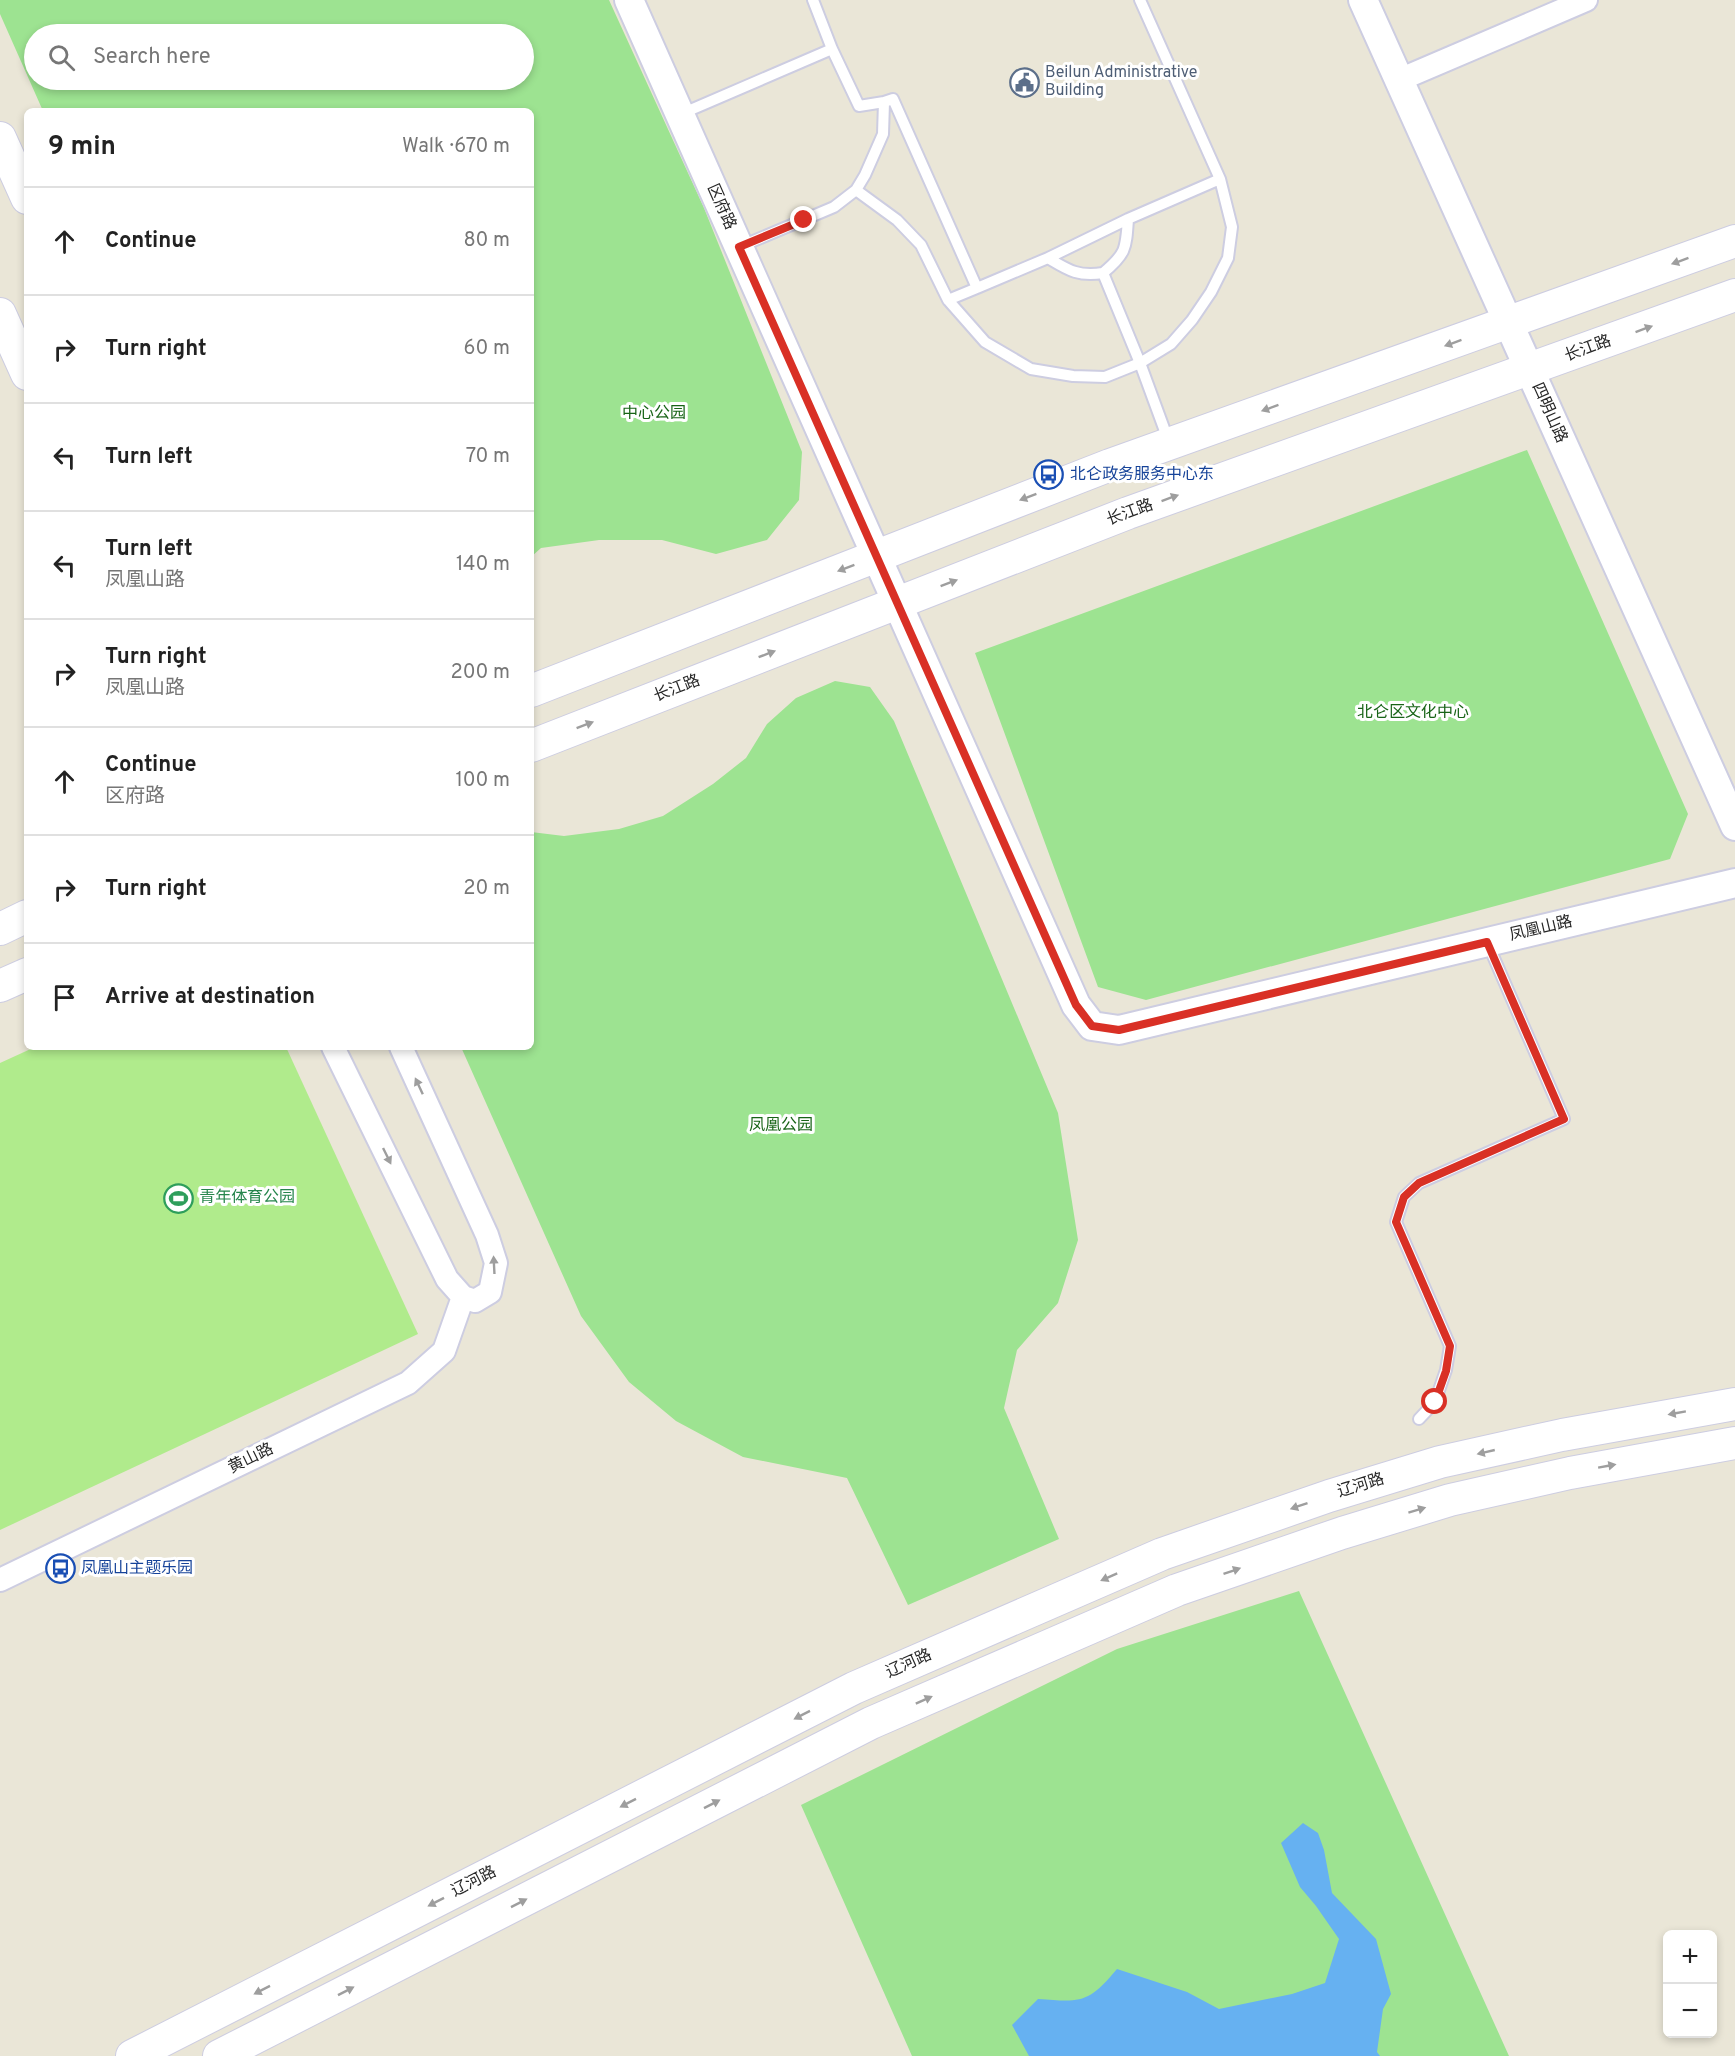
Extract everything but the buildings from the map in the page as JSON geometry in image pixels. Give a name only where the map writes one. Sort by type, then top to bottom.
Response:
[{"type":"main road","points":[[0,138],[24,191]]},
{"type":"main road","points":[[534,690],[1110,465],[1735,241]]},
{"type":"main road","name":"长江路","points":[[534,745],[1128,513],[1735,295]]},
{"type":"main road","points":[[0,314],[24,367]]},
{"type":"main road","points":[[0,929],[24,917]]},
{"type":"main road","points":[[0,986],[24,975]]},
{"type":"main road","name":"辽河路","points":[[132,2056],[854,1688],[1162,1554],[1329,1496],[1440,1462],[1562,1435],[1735,1404]]},
{"type":"main road","points":[[219,2056],[871,1724],[1177,1590],[1342,1533],[1450,1500],[1570,1473],[1735,1443]]},
{"type":"street","name":"区府路","points":[[629,0],[857,512]]},
{"type":"street","name":"四明山路","points":[[1363,0],[1735,826]]},
{"type":"street","points":[[1399,80],[1586,0]]},
{"type":"street","name":"凤凰山路","points":[[857,512],[1076,1005],[1092,1026],[1119,1030],[1735,883]]},
{"type":"street","points":[[334,1050],[447,1279],[463,1297],[475,1301],[490,1292],[496,1263],[487,1235],[402,1050]]},
{"type":"street","name":"黄山路","points":[[0,1580],[408,1383],[444,1351],[463,1297]]},
{"type":"lane","points":[[813,0],[832,50],[859,106],[893,99],[977,288]]},
{"type":"lane","points":[[856,190],[897,220],[921,245],[948,300],[985,342],[1031,369],[1073,376],[1105,377],[1140,363],[1171,344],[1192,320],[1228,258],[1232,226],[1220,179],[1140,0]]},
{"type":"lane","points":[[680,115],[832,50]]},
{"type":"lane","points":[[739,247],[834,207],[856,190],[866,175],[883,134],[884,102]]},
{"type":"lane","points":[[948,300],[1048,258],[1128,219],[1220,179]]},
{"type":"lane","points":[[1048,258],[1070,271],[1087,275],[1103,273],[1118,261],[1127,246],[1128,219]]},
{"type":"lane","points":[[1103,273],[1170,444]]},
{"type":"lane","points":[[1419,1419],[1435,1402],[1446,1371],[1450,1346],[1396,1222],[1404,1197],[1419,1183],[1564,1119],[1487,942]]},
{"type":"green space","name":"中心公园","points":[[0,0],[609,0],[704,208],[802,452],[799,500],[767,540],[716,554],[662,540],[599,540],[541,548],[534,554],[534,108],[42,108],[34,90],[534,90],[534,24],[24,24],[24,68],[0,14]]},
{"type":"green space","name":"北仑区文化中心","points":[[1527,450],[1688,814],[1670,859],[1146,1000],[1098,987],[975,653]]},
{"type":"green space","name":"凤凰公园","points":[[835,681],[870,687],[894,721],[1058,1113],[1078,1240],[1058,1303],[1017,1350],[1004,1408],[1059,1539],[908,1605],[847,1478],[743,1457],[676,1421],[629,1382],[581,1316],[462,1050],[534,1050],[534,832],[564,836],[619,829],[663,816],[713,784],[746,758],[767,724],[796,698]]},
{"type":"green space","name":"青年体育公园","points":[[28,1050],[287,1050],[418,1334],[0,1530],[0,1063]]},
{"type":"green space","points":[[1299,1591],[1509,2056],[912,2056],[801,1805],[1117,1649]]},
{"type":"water","points":[[1303,1823],[1318,1833],[1324,1850],[1332,1893],[1376,1939],[1391,1994],[1383,2009],[1377,2052],[1380,2056],[1029,2056],[1012,2025],[1038,1999],[1074,2000],[1091,1995],[1117,1969],[1187,1992],[1219,2009],[1292,1994],[1325,1983],[1339,1939],[1300,1887],[1281,1843]]},
{"type":"place","name":"Beilun Administrative Building","points":[[1024,82]]},
{"type":"place","name":"北仑政务服务中心东","points":[[1049,475]]},
{"type":"place","name":"青年体育公园","points":[[178,1198]]},
{"type":"place","name":"凤凰山主题乐园","points":[[60,1569]]},
{"type":"route","points":[[804,220],[739,247],[1076,1005],[1092,1026],[1119,1030],[1487,942],[1564,1119],[1419,1183],[1404,1197],[1396,1222],[1450,1346],[1446,1371],[1435,1402]]}]
